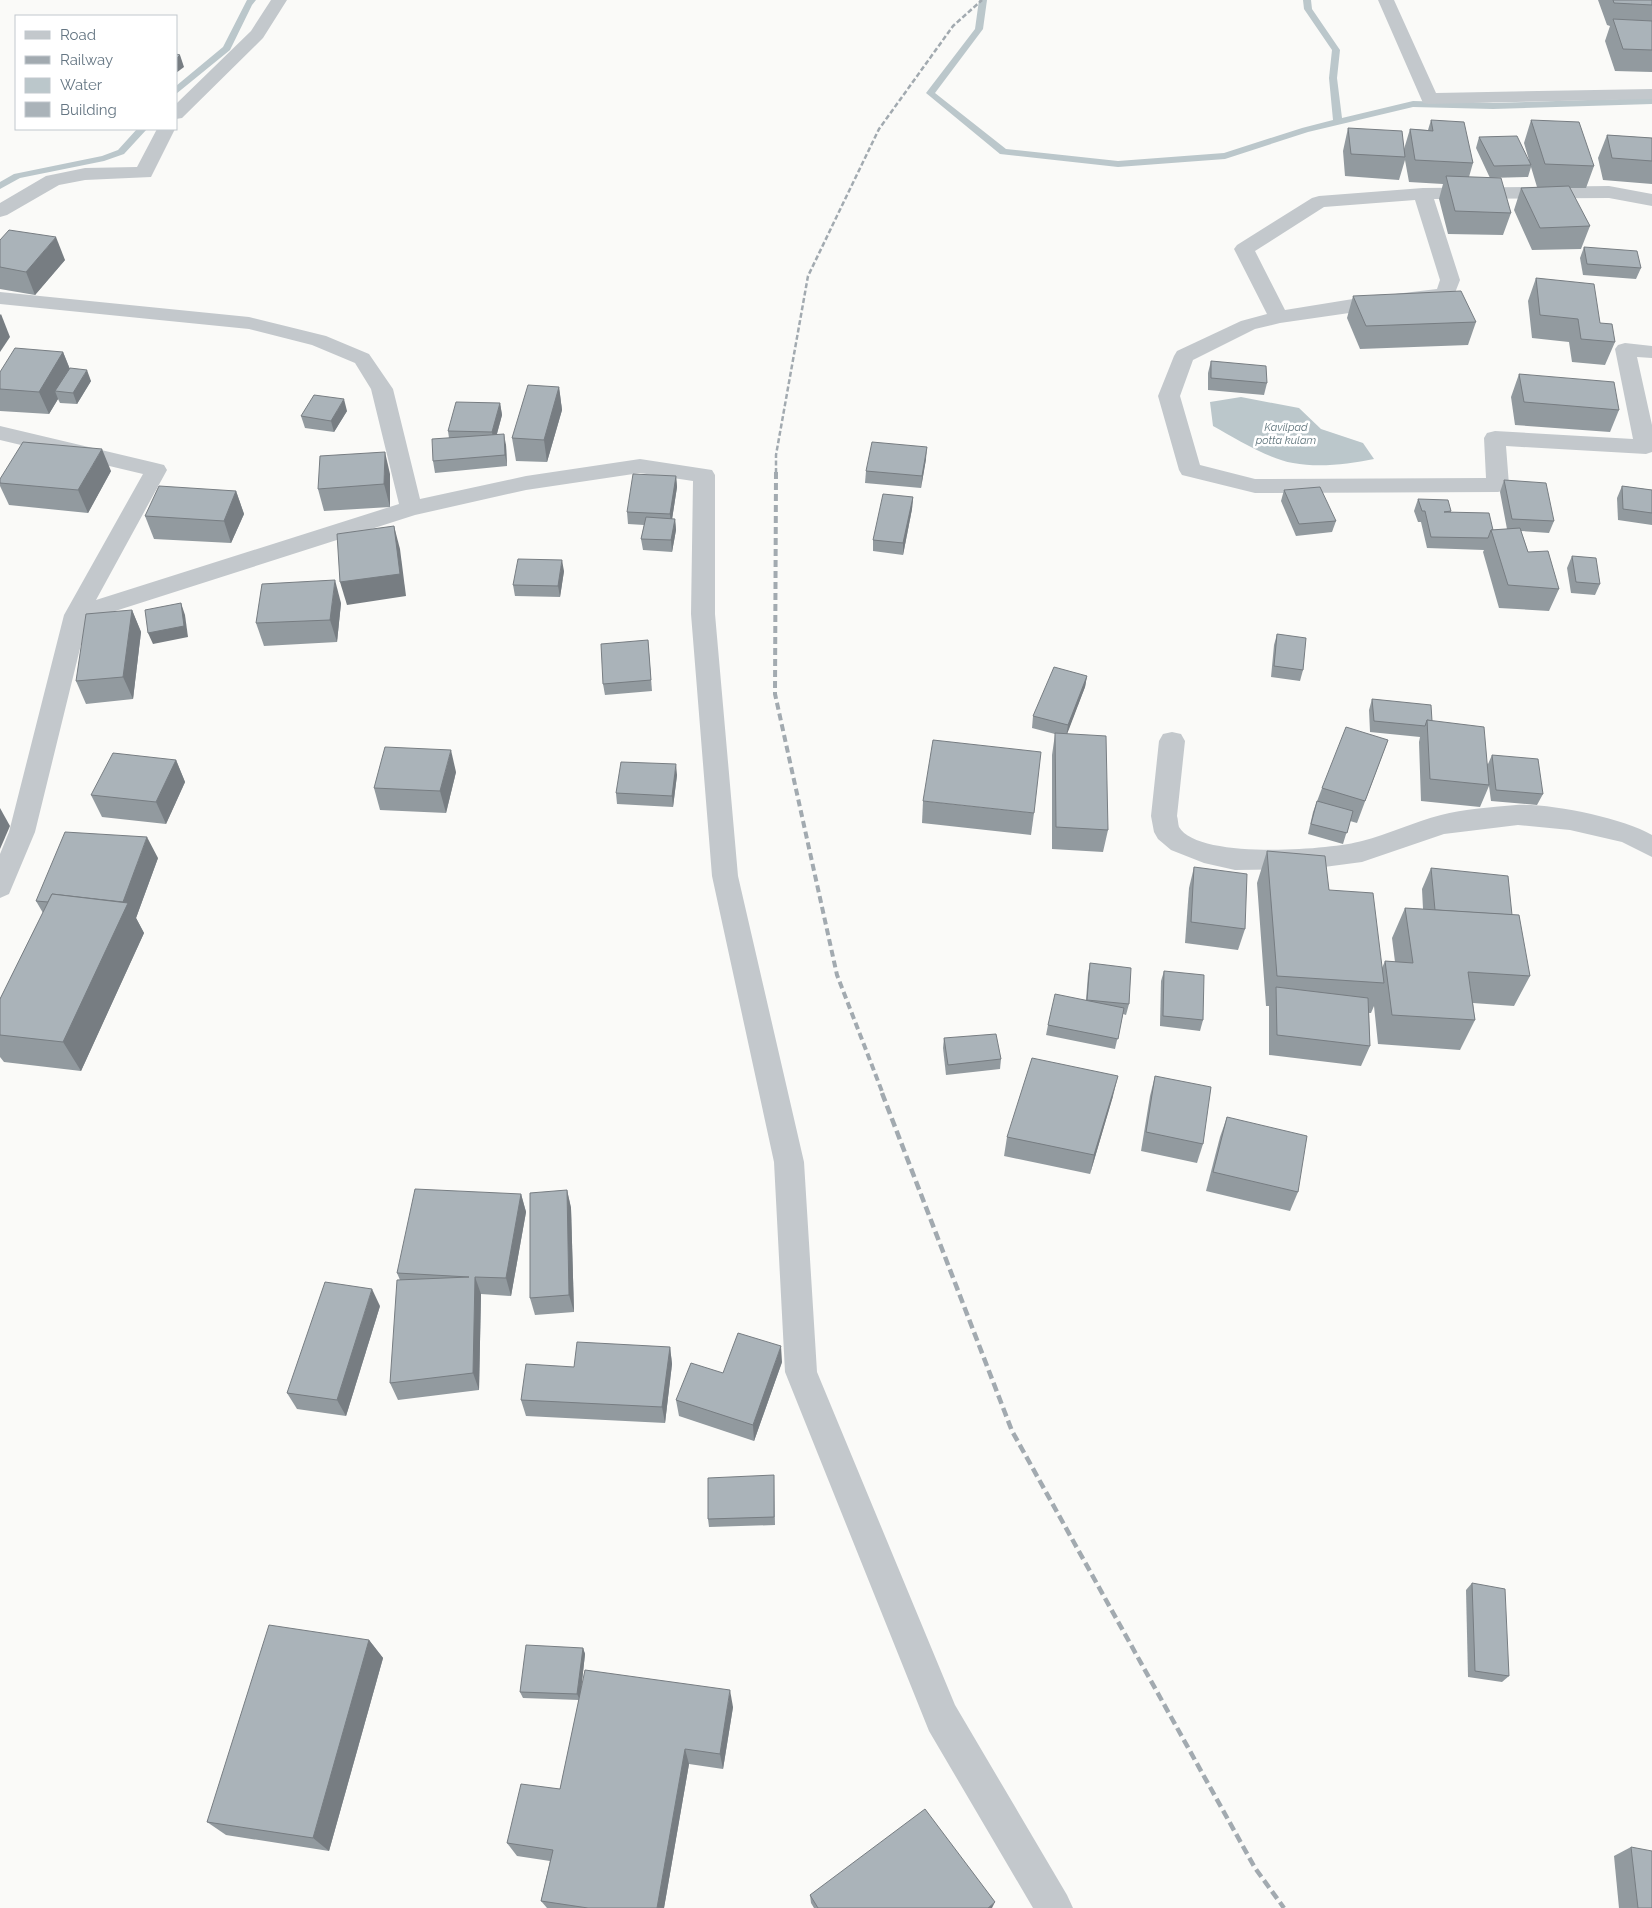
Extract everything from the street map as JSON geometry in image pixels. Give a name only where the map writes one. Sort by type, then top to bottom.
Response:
[{"type":"street","points":[[178,112],[257,34],[278,0]]},
{"type":"street","points":[[1386,0],[1429,99],[1652,94]]},
{"type":"street","points":[[0,211],[53,180],[85,174],[144,173],[166,130]]},
{"type":"street","points":[[1279,317],[1244,249],[1319,202],[1423,194],[1609,192],[1652,200]]},
{"type":"street","points":[[1423,194],[1450,280],[1446,294],[1353,305],[1279,317],[1248,325],[1184,356],[1169,396],[1190,470],[1256,486],[1498,485],[1495,438],[1649,447],[1625,350],[1652,352]]},
{"type":"street","points":[[0,298],[249,323],[319,340],[362,359],[382,389],[411,508]]},
{"type":"street","points":[[0,433],[156,470],[76,615],[22,832],[0,887]]},
{"type":"street","points":[[76,615],[411,508],[526,483],[640,466],[704,475],[703,614],[725,876],[789,1162],[801,1372],[942,1718],[1054,1908]]},
{"type":"street","points":[[1172,742],[1164,816],[1167,832],[1180,843],[1204,853],[1235,860],[1309,859],[1362,852],[1443,824],[1518,815],[1570,820],[1629,834],[1652,847]]},
{"type":"water","name":"Kavilpad potta kulam","points":[[1241,397],[1299,408],[1321,429],[1363,443],[1374,459],[1344,464],[1313,465],[1283,461],[1263,453],[1213,426],[1210,402]]},
{"type":"building","points":[[1613,0],[1652,0],[1652,5],[1614,3]]},
{"type":"building","points":[[1613,19],[1652,21],[1652,50],[1623,49]]},
{"type":"building","points":[[1431,120],[1464,122],[1473,163],[1415,160],[1410,129],[1433,131]]},
{"type":"building","points":[[1531,120],[1579,122],[1594,166],[1545,164]]},
{"type":"building","points":[[1348,128],[1402,131],[1405,157],[1351,154]]},
{"type":"building","points":[[1607,135],[1652,138],[1652,161],[1612,158]]},
{"type":"building","points":[[1517,136],[1531,165],[1494,166],[1479,137]]},
{"type":"building","points":[[1446,176],[1501,178],[1511,213],[1455,211]]},
{"type":"building","points":[[1569,186],[1590,226],[1540,228],[1521,188]]},
{"type":"building","points":[[9,230],[56,237],[26,272],[0,267],[0,240]]},
{"type":"building","points":[[1584,247],[1637,251],[1641,268],[1587,264]]},
{"type":"building","points":[[1536,278],[1594,284],[1600,323],[1612,324],[1615,342],[1581,339],[1578,319],[1540,315]]},
{"type":"building","points":[[1461,291],[1476,322],[1366,326],[1353,296]]},
{"type":"building","points":[[15,348],[63,352],[39,392],[0,389],[0,372]]},
{"type":"building","points":[[1211,361],[1266,366],[1267,383],[1211,378]]},
{"type":"building","points":[[70,368],[87,370],[73,393],[55,391]]},
{"type":"building","points":[[1519,374],[1614,382],[1619,410],[1524,402]]},
{"type":"building","points":[[528,385],[559,387],[544,440],[512,438]]},
{"type":"building","points":[[314,395],[344,399],[331,421],[301,416]]},
{"type":"building","points":[[456,402],[500,403],[492,432],[448,431]]},
{"type":"building","points":[[504,434],[505,455],[433,461],[432,439]]},
{"type":"building","points":[[23,442],[102,449],[78,490],[0,483],[0,479]]},
{"type":"building","points":[[872,442],[927,447],[922,476],[866,471]]},
{"type":"building","points":[[385,452],[384,484],[318,489],[320,456]]},
{"type":"building","points":[[633,474],[676,476],[670,514],[627,512]]},
{"type":"building","points":[[1504,480],[1546,483],[1554,521],[1512,519]]},
{"type":"building","points":[[159,486],[236,491],[224,521],[145,516]]},
{"type":"building","points":[[1622,486],[1652,490],[1652,513],[1623,509]]},
{"type":"building","points":[[1320,487],[1336,521],[1299,524],[1284,490]]},
{"type":"building","points":[[883,494],[913,497],[903,543],[873,540]]},
{"type":"building","points":[[1418,499],[1448,500],[1451,511],[1444,512],[1489,513],[1493,530],[1491,530],[1488,538],[1431,537],[1425,511],[1422,511]]},
{"type":"building","points":[[646,517],[675,519],[671,540],[641,539]]},
{"type":"building","points":[[394,526],[400,574],[340,582],[337,534]]},
{"type":"building","points":[[1520,528],[1528,552],[1548,551],[1559,589],[1508,585],[1491,530]]},
{"type":"building","points":[[1572,556],[1596,558],[1600,584],[1576,582]]},
{"type":"building","points":[[518,559],[562,560],[558,586],[513,585]]},
{"type":"building","points":[[335,580],[330,620],[256,623],[262,584]]},
{"type":"building","points":[[181,603],[184,626],[148,633],[145,610]]},
{"type":"building","points":[[132,610],[123,677],[76,681],[86,614]]},
{"type":"building","points":[[1277,634],[1306,638],[1303,670],[1274,666]]},
{"type":"building","points":[[648,640],[651,680],[603,684],[601,644]]},
{"type":"building","points":[[1054,667],[1087,676],[1068,725],[1033,716]]},
{"type":"building","points":[[1372,699],[1431,705],[1432,721],[1427,720],[1425,726],[1374,721]]},
{"type":"building","points":[[1427,720],[1484,727],[1489,785],[1430,779]]},
{"type":"building","points":[[1346,727],[1388,740],[1365,801],[1322,788]]},
{"type":"building","points":[[1055,733],[1106,736],[1108,830],[1056,827]]},
{"type":"building","points":[[933,740],[1041,752],[1034,813],[923,801]]},
{"type":"building","points":[[385,747],[451,750],[440,791],[374,788]]},
{"type":"building","points":[[113,753],[176,760],[156,802],[91,795]]},
{"type":"building","points":[[1492,755],[1538,759],[1543,794],[1496,790]]},
{"type":"building","points":[[621,762],[676,764],[672,796],[616,793]]},
{"type":"building","points":[[1317,801],[1353,811],[1347,833],[1311,824]]},
{"type":"building","points":[[65,832],[147,837],[123,902],[52,894],[48,902],[36,901]]},
{"type":"building","points":[[1267,851],[1325,856],[1329,890],[1373,893],[1384,983],[1277,976]]},
{"type":"building","points":[[1194,867],[1247,874],[1245,929],[1191,922]]},
{"type":"building","points":[[1431,868],[1508,876],[1512,915],[1435,910]]},
{"type":"building","points":[[52,894],[128,903],[63,1042],[0,1035],[0,999]]},
{"type":"building","points":[[1405,908],[1519,915],[1530,976],[1468,972],[1475,1020],[1392,1015],[1385,961],[1413,963]]},
{"type":"building","points":[[1090,963],[1131,968],[1129,1004],[1087,1000]]},
{"type":"building","points":[[1164,971],[1204,975],[1203,1020],[1163,1016]]},
{"type":"building","points":[[1276,987],[1368,998],[1370,1046],[1277,1035]]},
{"type":"building","points":[[1055,994],[1124,1008],[1118,1039],[1048,1025]]},
{"type":"building","points":[[996,1034],[1001,1059],[948,1065],[944,1038]]},
{"type":"building","points":[[1032,1058],[1118,1076],[1094,1155],[1007,1137]]},
{"type":"building","points":[[1155,1076],[1211,1087],[1203,1144],[1146,1132]]},
{"type":"building","points":[[1227,1117],[1307,1136],[1298,1192],[1213,1172]]},
{"type":"building","points":[[415,1189],[521,1194],[506,1278],[475,1277],[473,1373],[390,1383],[397,1280],[469,1277],[397,1273]]},
{"type":"building","points":[[567,1190],[569,1295],[530,1298],[530,1193]]},
{"type":"building","points":[[325,1282],[372,1289],[337,1400],[287,1393]]},
{"type":"building","points":[[738,1333],[781,1346],[753,1425],[676,1400],[691,1363],[723,1373]]},
{"type":"building","points":[[577,1342],[670,1347],[662,1407],[521,1400],[526,1364],[574,1367]]},
{"type":"building","points":[[774,1475],[774,1517],[708,1519],[708,1478]]},
{"type":"building","points":[[1472,1583],[1505,1589],[1509,1676],[1475,1671]]},
{"type":"building","points":[[269,1625],[369,1640],[313,1838],[207,1822]]},
{"type":"building","points":[[526,1645],[583,1648],[577,1694],[520,1692]]},
{"type":"building","points":[[585,1670],[730,1690],[720,1754],[685,1749],[657,1908],[588,1908],[541,1901],[553,1850],[507,1843],[521,1784],[560,1789]]},
{"type":"building","points":[[925,1809],[995,1902],[988,1908],[818,1908],[810,1895]]},
{"type":"building","points":[[1631,1847],[1652,1851],[1652,1908],[1638,1908]]},
{"type":"waterway","points":[[178,89],[227,48],[248,4],[252,0]]},
{"type":"waterway","points":[[983,0],[979,29],[930,93],[1003,152],[1118,164],[1225,156],[1305,130],[1413,104],[1493,106],[1652,101]]},
{"type":"waterway","points":[[1307,0],[1308,9],[1336,50],[1333,78],[1338,122]]},
{"type":"waterway","points":[[0,186],[17,176],[104,158],[121,152],[141,130]]},
{"type":"railway","points":[[776,472],[776,455],[808,276],[879,129],[953,26],[982,0]]},
{"type":"railway","points":[[776,472],[775,694],[837,975],[883,1094]]},
{"type":"railway","points":[[882,1093],[1012,1431],[1255,1868],[1284,1908]]}]
